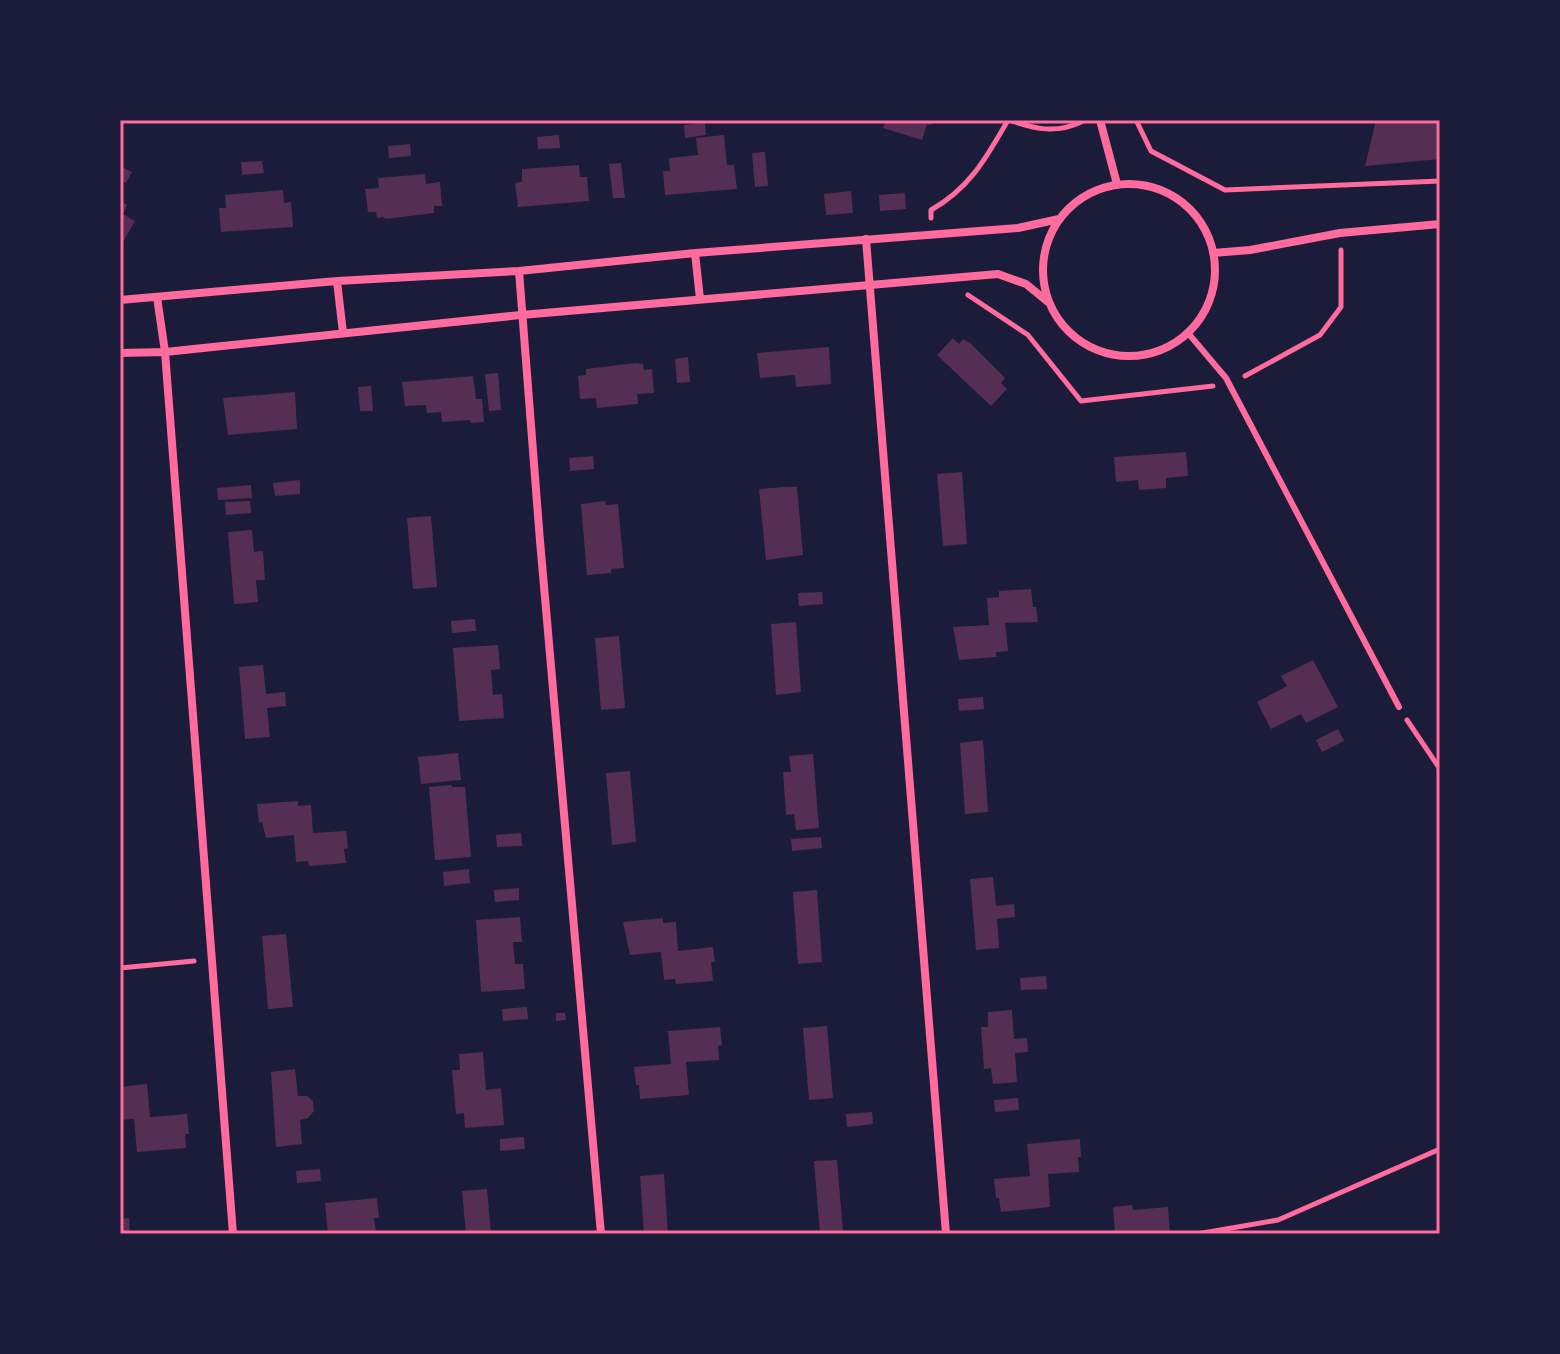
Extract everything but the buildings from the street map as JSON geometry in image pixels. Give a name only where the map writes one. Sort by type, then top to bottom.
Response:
[{"type":"street","points":[[1100,120],[1117,184]]},
{"type":"street","points":[[120,353],[165,352],[521,315],[998,274],[1026,284],[1048,302],[1066,331],[1094,350],[1127,357],[1160,351],[1188,333],[1206,310],[1214,282],[1213,253],[1204,228],[1189,208],[1167,193],[1143,185],[1117,184],[1095,190],[1075,202],[1059,219],[1046,245],[1042,274],[1048,302]]},
{"type":"street","points":[[120,300],[337,281],[519,271],[695,253],[1018,228],[1059,219]]},
{"type":"street","points":[[1213,253],[1250,250],[1340,233],[1440,224]]},
{"type":"street","points":[[866,239],[946,1234]]},
{"type":"street","points":[[695,253],[700,299]]},
{"type":"street","points":[[519,271],[601,1234]]},
{"type":"street","points":[[337,281],[343,333]]},
{"type":"street","points":[[157,297],[165,352],[233,1234]]},
{"type":"lane","points":[[1188,333],[1229,384],[1399,707]]},
{"type":"path","points":[[931,210],[952,199],[982,167],[1008,120],[1039,130],[1069,127],[1086,120]]},
{"type":"path","points":[[1136,120],[1151,151],[1225,190],[1440,181]]},
{"type":"path","points":[[963,292],[1028,335],[1081,401],[1229,384],[1320,335],[1341,307],[1340,233]]},
{"type":"path","points":[[1399,707],[1440,769]]},
{"type":"path","points":[[120,968],[211,960]]},
{"type":"path","points":[[1197,1234],[1278,1220],[1440,1149]]}]
